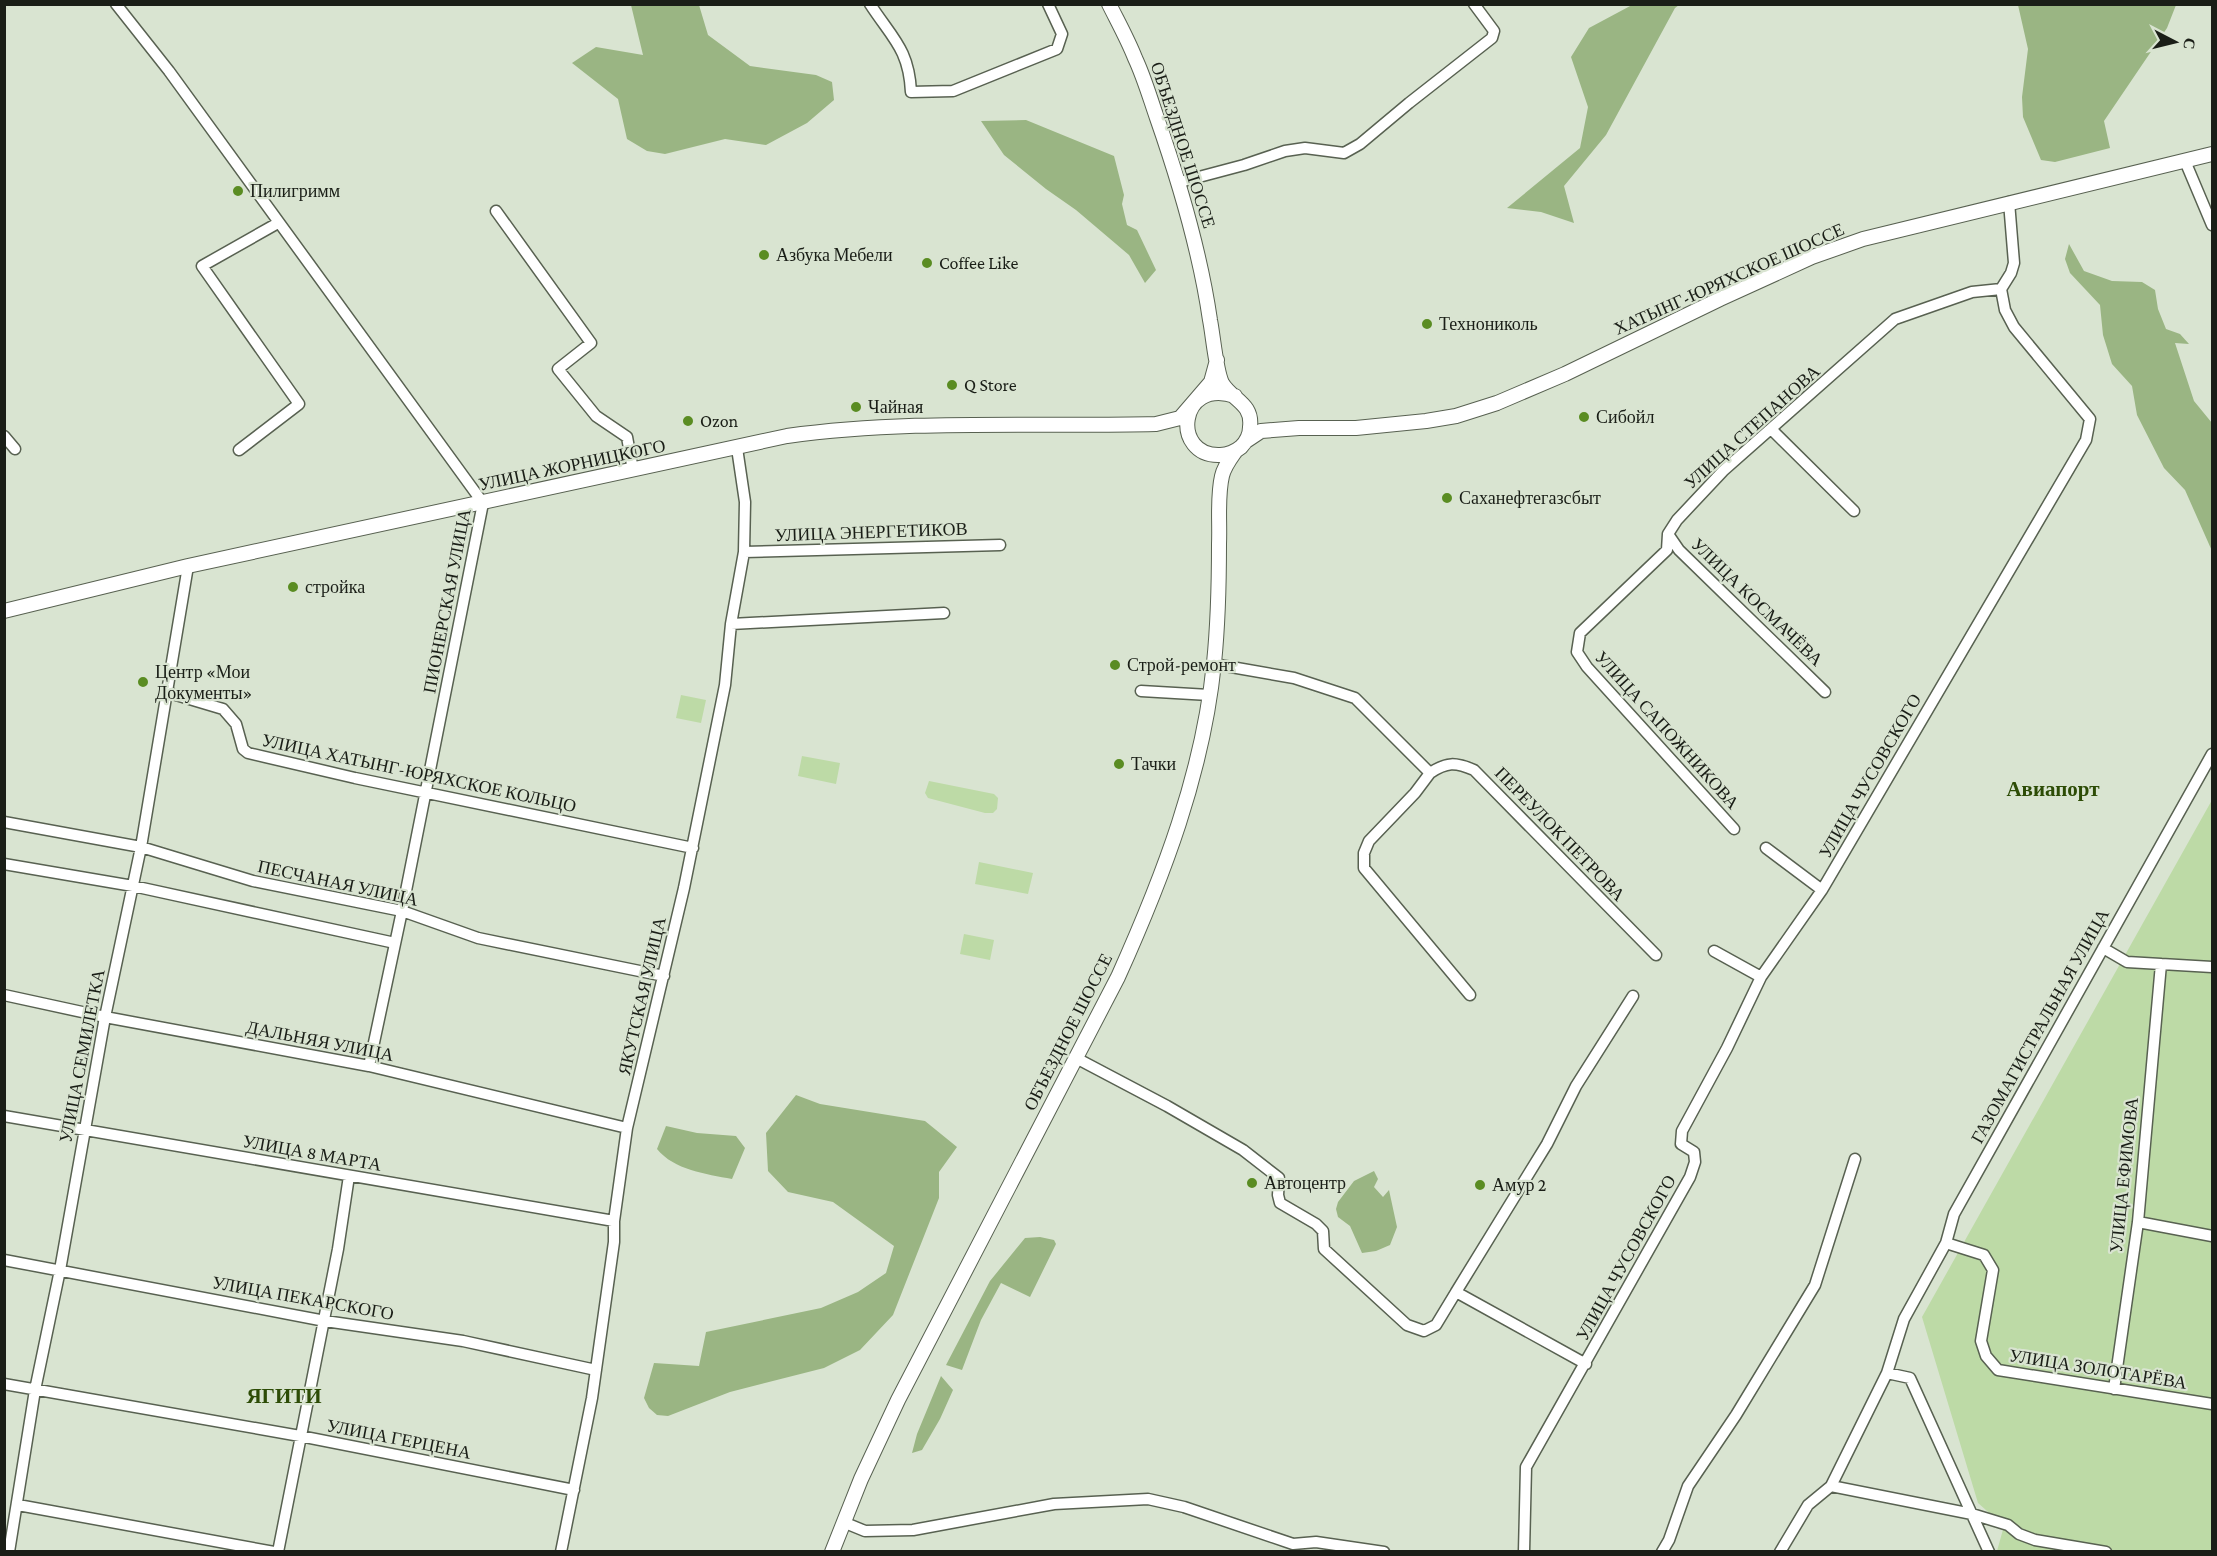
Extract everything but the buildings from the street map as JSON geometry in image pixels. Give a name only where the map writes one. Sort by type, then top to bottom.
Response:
[{"type":"main road","name":"ОБЪЕЗДНОЕ ШОССЕ","points":[[1109,4],[1135,58],[1180,182],[1203,273],[1217,360],[1211,382],[1195,402]]},
{"type":"main road","name":"ХАТЫНГ-ЮРЯХСКОЕ ШОССЕ","points":[[1246,441],[1261,431],[1356,428],[1426,422],[1497,404],[1812,257],[1880,234],[2212,154]]},
{"type":"main road","points":[[1217,360],[1222,383],[1240,400],[1250,414],[1251,423],[1246,441],[1234,452],[1215,456],[1200,450],[1190,438],[1187,428],[1187,418],[1195,402],[1208,393],[1222,392],[1240,400]]},
{"type":"main road","name":"ХАТЫНГ-ЮРЯХСКОЕ ШОССЕ","points":[[1240,400],[1261,420],[1299,428]]},
{"type":"main road","name":"УЛИЦА ЖОРНИЦКОГО","points":[[1156,424],[1180,418],[1195,402]]},
{"type":"main road","name":"УЛИЦА ЖОРНИЦКОГО","points":[[4,611],[188,566],[787,436],[865,427],[917,425],[1156,424],[1181,430],[1200,450]]},
{"type":"main road","name":"ОБЪЕЗДНОЕ ШОССЕ","points":[[1200,450],[1217,477],[1220,495]]},
{"type":"main road","name":"ОБЪЕЗДНОЕ ШОССЕ","points":[[832,1551],[898,1400],[1118,977],[1146,915],[1178,831],[1197,762],[1214,664],[1219,587],[1220,495],[1222,476],[1234,452]]},
{"type":"street","name":"ПИОНЕРСКАЯ УЛИЦА","points":[[116,4],[169,71],[483,503],[369,1066]]},
{"type":"street","points":[[870,4],[903,51],[910,72],[910,92],[952,91],[1057,50],[1062,33],[1048,4]]},
{"type":"street","points":[[1180,182],[1286,151],[1305,148],[1344,153],[1360,144],[1408,103],[1492,38],[1494,31],[1474,4]]},
{"type":"street","points":[[2185,161],[2212,225]]},
{"type":"street","points":[[2001,289],[2014,263],[2009,202]]},
{"type":"street","points":[[496,211],[591,343],[558,369],[596,416],[627,437],[633,470]]},
{"type":"street","points":[[239,450],[299,404],[202,266],[278,223]]},
{"type":"street","name":"УЛИЦА СТЕПАНОВА","points":[[1577,652],[1580,633],[1667,550],[1668,534],[1677,520],[1723,471],[1895,319],[1972,292],[2001,289]]},
{"type":"street","name":"УЛИЦА ЧУСОВСКОГО","points":[[1524,1551],[1526,1467],[1690,1176],[1695,1162],[1694,1152],[1681,1144],[1682,1131],[1737,1029],[1761,977],[1822,890],[2086,440],[2090,419],[2014,327],[2005,310],[2001,289]]},
{"type":"street","points":[[1772,430],[1854,511]]},
{"type":"street","points":[[4,436],[15,449]]},
{"type":"street","name":"ЯКУТСКАЯ УЛИЦА","points":[[561,1551],[596,1370],[627,1128],[693,848],[724,685],[731,624],[744,552],[745,502],[736,448]]},
{"type":"street","name":"УЛИЦА КОСМАЧЁВА","points":[[1668,534],[1679,550],[1825,692]]},
{"type":"street","name":"УЛИЦА ЭНЕРГЕТИКОВ","points":[[744,552],[1000,545]]},
{"type":"street","name":"УЛИЦА СЕМИЛЕТКА","points":[[9,1551],[35,1389],[60,1270],[105,1017],[134,886],[188,566]]},
{"type":"street","points":[[731,624],[944,613]]},
{"type":"street","name":"УЛИЦА САПОЖНИКОВА","points":[[1577,652],[1587,667],[1734,829]]},
{"type":"street","points":[[1214,664],[1293,678],[1355,698],[1430,773],[1415,793],[1369,841],[1364,853],[1364,868],[1470,995]]},
{"type":"street","points":[[1141,691],[1209,695]]},
{"type":"street","name":"УЛИЦА ХАТЫНГ-ЮРЯХСКОЕ КОЛЬЦО","points":[[166,692],[223,709],[236,724],[243,750],[248,753],[355,778],[693,848]]},
{"type":"street","name":"ГАЗОМАГИСТРАЛЬНАЯ УЛИЦА","points":[[1887,1373],[1904,1318],[1947,1242],[1954,1214],[2212,754]]},
{"type":"street","name":"ПЕРЕУЛОК ПЕТРОВА","points":[[1430,773],[1442,765],[1459,764],[1474,770],[1656,956]]},
{"type":"street","name":"ПЕСЧАНАЯ УЛИЦА","points":[[4,822],[141,847],[253,881],[402,911],[478,938],[664,976]]},
{"type":"street","points":[[1766,848],[1822,890]]},
{"type":"street","points":[[4,864],[134,886],[395,944]]},
{"type":"street","points":[[2103,948],[2127,962],[2212,967]]},
{"type":"street","points":[[1714,951],[1761,977]]},
{"type":"street","name":"УЛИЦА ЕФИМОВА","points":[[2114,1389],[2138,1222],[2161,964]]},
{"type":"street","name":"ДАЛЬНЯЯ УЛИЦА","points":[[4,995],[105,1017],[369,1066],[627,1128]]},
{"type":"street","points":[[1076,1058],[1243,1150],[1279,1178],[1280,1203],[1316,1224],[1323,1231],[1324,1249],[1407,1325],[1424,1331],[1436,1325],[1547,1144],[1576,1086],[1633,996]]},
{"type":"street","name":"УЛИЦА 8 МАРТА","points":[[4,1116],[614,1221]]},
{"type":"street","points":[[1662,1551],[1669,1539],[1688,1486],[1736,1415],[1815,1285],[1855,1159]]},
{"type":"street","points":[[18,1505],[276,1551],[325,1321],[339,1249],[349,1176]]},
{"type":"street","points":[[2138,1222],[2212,1236]]},
{"type":"street","name":"УЛИЦА ЗОЛОТАРЁВА","points":[[1947,1242],[1984,1255],[1994,1269],[1981,1341],[1986,1356],[1998,1370],[2212,1404]]},
{"type":"street","name":"УЛИЦА ПЕКАРСКОГО","points":[[4,1260],[325,1321],[463,1341],[596,1370]]},
{"type":"street","name":"УЛИЦА ЧУСОВСКОГО","points":[[1456,1292],[1586,1364]]},
{"type":"street","points":[[1780,1551],[1808,1505],[1831,1485],[1887,1373],[1911,1378],[1989,1551]]},
{"type":"street","name":"УЛИЦА ГЕРЦЕНА","points":[[4,1384],[300,1436],[574,1490]]},
{"type":"street","points":[[1831,1485],[1971,1514],[2008,1525],[2019,1534],[2035,1540],[2106,1551]]},
{"type":"street","points":[[843,1522],[865,1531],[913,1530],[1054,1504],[1148,1499],[1184,1507],[1293,1544],[1316,1542],[1384,1551]]},
{"type":"shaded area","points":[[631,5],[699,5],[708,35],[750,66],[816,75],[832,82],[834,100],[807,123],[766,145],[725,139],[665,154],[647,151],[627,139],[618,99],[572,63],[596,47],[643,55]]},
{"type":"shaded area","points":[[1632,5],[1679,5],[1675,8],[1606,135],[1564,186],[1574,223],[1541,212],[1507,208],[1580,148],[1588,107],[1571,57],[1589,28]]},
{"type":"shaded area","points":[[2018,5],[2176,5],[2167,28],[2104,121],[2110,148],[2055,162],[2041,160],[2023,117],[2022,97],[2028,49]]},
{"type":"shaded area","points":[[1026,120],[1114,156],[1124,195],[1122,204],[1127,225],[1137,230],[1156,270],[1145,283],[1129,255],[1076,210],[1004,155],[981,121]]},
{"type":"shaded area","points":[[2069,244],[2084,271],[2112,281],[2142,282],[2155,290],[2158,309],[2166,329],[2180,334],[2189,344],[2175,343],[2194,401],[2212,423],[2212,551],[2185,490],[2164,468],[2137,415],[2132,386],[2112,364],[2103,335],[2100,305],[2070,273],[2065,259]]},
{"type":"shaded area","points":[[681,695],[706,700],[701,723],[676,718]]},
{"type":"shaded area","points":[[802,756],[840,763],[836,784],[798,776]]},
{"type":"shaded area","points":[[929,781],[994,794],[998,798],[997,809],[993,813],[985,813],[928,798],[925,793]]},
{"type":"shaded area","points":[[2212,800],[2212,1551],[1997,1551],[2004,1526],[1978,1503],[1922,1317]]},
{"type":"shaded area","points":[[979,862],[1033,873],[1028,894],[975,884]]},
{"type":"shaded area","points":[[964,934],[994,940],[990,960],[960,954]]},
{"type":"shaded area","points":[[796,1095],[820,1104],[925,1121],[957,1147],[939,1172],[939,1198],[893,1315],[860,1350],[824,1368],[730,1392],[668,1416],[657,1415],[649,1408],[644,1398],[654,1363],[699,1366],[706,1332],[821,1308],[858,1292],[886,1273],[894,1246],[833,1202],[788,1192],[768,1171],[766,1133]]},
{"type":"shaded area","points":[[666,1126],[697,1133],[736,1136],[745,1148],[732,1179],[691,1170],[664,1156],[657,1149]]},
{"type":"shaded area","points":[[1374,1171],[1378,1179],[1374,1187],[1383,1197],[1389,1190],[1397,1227],[1390,1245],[1376,1251],[1362,1253],[1350,1226],[1338,1217],[1336,1209],[1338,1202],[1354,1181]]},
{"type":"shaded area","points":[[1040,1237],[1054,1240],[1056,1244],[1030,1297],[1001,1283],[981,1320],[962,1370],[946,1365],[990,1281],[1025,1238]]},
{"type":"shaded area","points":[[941,1376],[953,1390],[922,1450],[912,1453],[917,1434]]},
{"type":"place","name":"Пилигримм","points":[[238,191]]},
{"type":"place","name":"Азбука Мебели","points":[[764,255]]},
{"type":"place","name":"Coffee Like","points":[[927,263]]},
{"type":"place","name":"Технониколь","points":[[1427,324]]},
{"type":"place","name":"Q Store","points":[[952,385]]},
{"type":"place","name":"Чайная","points":[[856,407]]},
{"type":"place","name":"Сибойл","points":[[1584,417]]},
{"type":"place","name":"Ozon","points":[[688,421]]},
{"type":"place","name":"Саханефтегазсбыт","points":[[1447,498]]},
{"type":"place","name":"стройка","points":[[293,587]]},
{"type":"place","name":"Строй-ремонт","points":[[1115,665]]},
{"type":"place","name":"Центр «Мои Документы»","points":[[143,682]]},
{"type":"place","name":"Тачки","points":[[1119,764]]},
{"type":"place","name":"Автоцентр","points":[[1252,1183]]},
{"type":"place","name":"Амур 2","points":[[1480,1185]]},
{"type":"district","name":"Авиапорт","points":[[2053,789]]},
{"type":"district","name":"ЯГИТИ","points":[[284,1396]]}]
